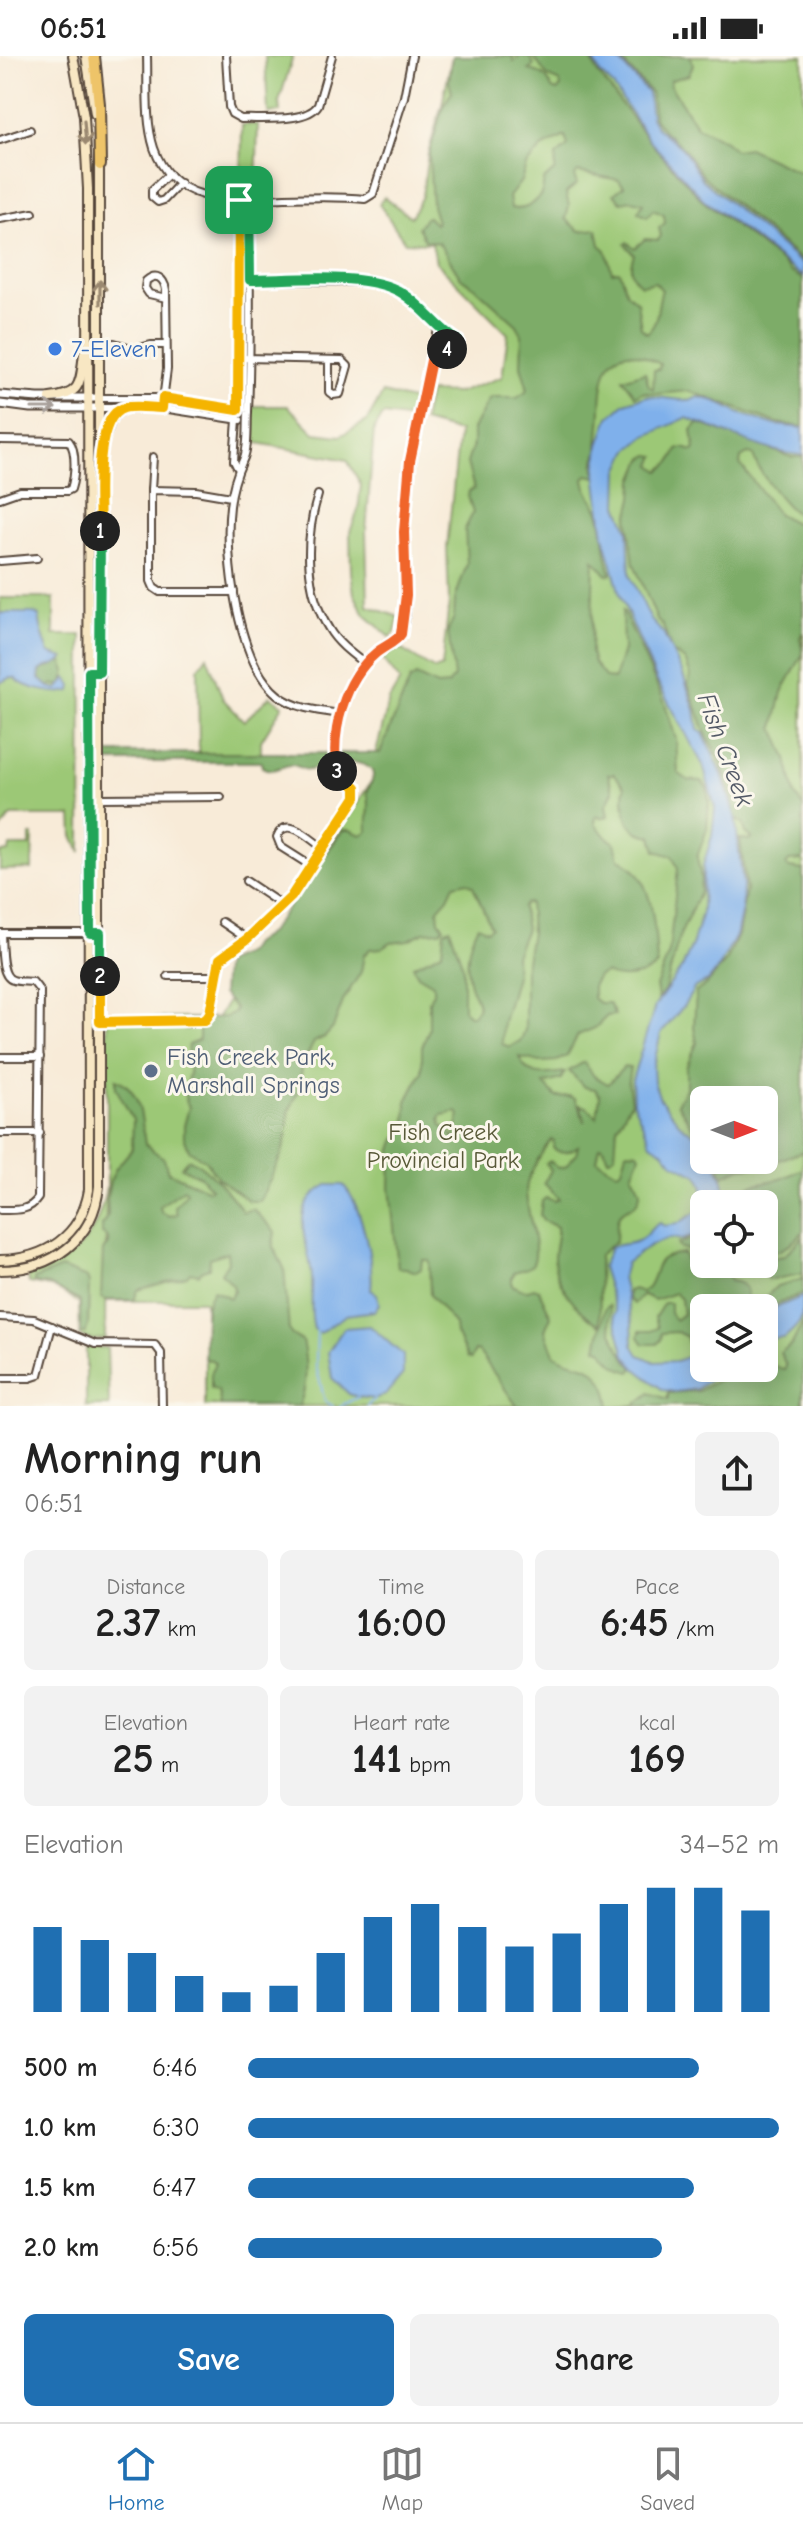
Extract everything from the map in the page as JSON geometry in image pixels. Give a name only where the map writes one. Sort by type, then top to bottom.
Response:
[{"type":"highway","points":[[94,56],[100,165]]},
{"type":"main road","points":[[0,1270],[30,1267],[60,1255],[78,1239],[94,1213],[99,1186],[100,1022],[95,933],[87,152],[73,56]]},
{"type":"main road","points":[[0,1260],[26,1258],[52,1248],[73,1230],[86,1205],[90,1183],[100,798],[94,672],[101,403],[100,165],[86,56]]},
{"type":"main road","points":[[50,398],[71,394],[80,382],[89,316]]},
{"type":"main road","points":[[101,445],[112,417],[124,408]]},
{"type":"street","points":[[147,56],[151,137],[159,159],[180,183],[200,195],[224,200],[365,199],[373,194],[404,97],[412,56]]},
{"type":"street","points":[[226,56],[229,107],[232,114],[241,119],[304,116],[314,112],[332,56]]},
{"type":"street","points":[[0,140],[30,130]]},
{"type":"street","points":[[169,174],[152,190],[152,197],[158,202],[164,200],[180,183]]},
{"type":"street","points":[[249,199],[248,412],[243,460],[237,467],[231,497],[229,552],[234,592],[249,651],[259,674],[268,685],[279,696],[299,706],[341,714]]},
{"type":"street","points":[[237,467],[234,461],[240,358],[239,200]]},
{"type":"street","points":[[0,219],[33,213]]},
{"type":"street","points":[[240,280],[360,280],[393,287],[458,341],[459,347],[453,351],[434,346]]},
{"type":"street","points":[[162,408],[166,298]]},
{"type":"street","points":[[100,1022],[205,1020],[210,1013],[220,959],[247,939],[291,897],[357,795],[354,784],[336,770],[341,714],[348,691],[365,664],[397,640],[401,632],[406,595],[404,532],[410,461],[439,326]]},
{"type":"street","points":[[114,343],[135,349],[166,345]]},
{"type":"street","points":[[240,358],[342,360],[348,366],[340,394],[329,392],[329,360]]},
{"type":"street","points":[[0,395],[88,403]]},
{"type":"street","points":[[0,404],[30,408],[163,398],[248,412]]},
{"type":"street","points":[[101,403],[124,408],[162,408],[247,421]]},
{"type":"street","points":[[0,440],[69,441],[73,447],[73,483],[67,491],[20,491],[0,498]]},
{"type":"street","points":[[153,457],[151,581],[154,588],[163,592],[234,592]]},
{"type":"street","points":[[151,490],[231,497]]},
{"type":"street","points":[[318,495],[311,516],[308,548],[318,607],[329,631],[365,664]]},
{"type":"street","points":[[0,561],[37,558]]},
{"type":"street","points":[[100,798],[221,797]]},
{"type":"street","points":[[311,866],[281,847],[277,837],[279,830],[292,827],[323,848]]},
{"type":"street","points":[[246,881],[282,905]]},
{"type":"street","points":[[222,922],[247,939]]},
{"type":"street","points":[[0,1210],[25,1209],[38,1198],[40,1133],[40,991],[33,982],[10,980],[4,975],[1,969],[1,933],[95,933]]},
{"type":"street","points":[[168,976],[216,976]]},
{"type":"street","points":[[0,1057],[40,1057]]},
{"type":"street","points":[[0,1133],[40,1133]]},
{"type":"street","points":[[0,1317],[27,1318],[95,1344],[155,1345],[161,1353],[162,1406]]},
{"type":"street","points":[[0,1378],[39,1375],[52,1326]]},
{"type":"green space","points":[[265,56],[293,56],[279,102],[280,112],[268,113]]},
{"type":"green space","name":"Fish Creek Provincial Park","points":[[452,56],[803,56],[803,1406],[205,1406],[205,1301],[107,1301],[107,1018],[217,1018],[384,762],[386,753],[376,753],[389,700],[400,681],[381,657],[399,648],[435,670],[442,667],[449,602],[447,547],[459,432],[423,422],[429,392],[458,393],[502,377],[508,334],[436,262],[432,243],[405,242],[379,204],[384,197],[411,217],[422,196],[428,154]]},
{"type":"green space","points":[[452,56],[512,56],[514,62],[520,56],[529,56],[534,65],[529,70],[544,76],[552,89],[557,91],[561,87],[560,82],[548,77],[533,56],[590,56],[597,72],[651,143],[703,201],[803,279],[803,427],[777,423],[689,391],[643,392],[636,396],[623,379],[645,372],[653,389],[654,370],[659,369],[660,364],[644,356],[621,354],[613,359],[604,379],[595,465],[598,477],[587,475],[584,479],[600,515],[611,574],[607,575],[594,560],[591,652],[594,663],[606,678],[614,679],[623,650],[624,612],[664,701],[676,739],[678,773],[687,780],[702,781],[707,788],[709,803],[707,829],[697,857],[700,892],[680,935],[665,990],[658,999],[656,986],[669,953],[678,868],[672,856],[656,851],[652,836],[640,833],[629,823],[625,810],[625,786],[614,774],[608,774],[613,791],[606,806],[608,816],[596,816],[595,823],[615,843],[619,859],[631,866],[646,890],[654,920],[657,965],[632,976],[618,977],[606,973],[598,976],[593,984],[593,998],[599,1003],[609,1003],[615,1015],[607,1016],[595,1028],[578,1035],[567,1056],[557,1061],[540,1062],[519,1057],[527,1069],[538,1074],[565,1072],[561,1079],[544,1084],[556,1097],[575,1098],[585,1122],[580,1105],[587,1107],[597,1117],[600,1096],[595,1089],[584,1087],[569,1071],[584,1062],[594,1076],[608,1084],[624,1067],[630,1068],[631,1102],[617,1127],[615,1155],[608,1159],[600,1146],[597,1160],[617,1172],[622,1169],[627,1151],[638,1152],[640,1155],[632,1175],[640,1193],[635,1205],[623,1211],[618,1218],[616,1241],[599,1255],[600,1325],[576,1305],[563,1287],[554,1258],[557,1227],[544,1221],[540,1215],[542,1201],[546,1198],[559,1199],[544,1183],[551,1170],[546,1163],[550,1161],[558,1168],[565,1167],[576,1155],[578,1146],[563,1152],[553,1148],[554,1141],[551,1140],[534,1167],[526,1193],[535,1258],[531,1266],[515,1272],[512,1277],[512,1285],[525,1291],[539,1290],[551,1316],[545,1330],[554,1354],[595,1371],[605,1387],[610,1406],[517,1406],[479,1352],[475,1351],[471,1359],[468,1358],[455,1325],[430,1295],[429,1260],[422,1260],[421,1269],[416,1272],[398,1268],[390,1187],[391,1153],[406,1126],[407,1101],[422,1072],[422,1047],[429,1029],[429,1001],[433,992],[433,984],[418,975],[413,966],[442,952],[444,931],[450,928],[463,967],[463,1009],[468,1015],[474,1015],[478,1006],[469,980],[470,947],[478,925],[487,930],[491,927],[473,886],[467,882],[454,885],[438,909],[439,921],[444,927],[440,931],[424,932],[408,940],[391,942],[382,948],[370,949],[364,955],[361,972],[344,999],[333,1028],[325,1037],[314,1042],[302,1066],[300,1087],[289,1112],[281,1156],[260,1201],[249,1201],[218,1178],[205,1160],[189,1150],[184,1137],[189,1107],[185,1094],[189,1070],[188,1045],[199,1040],[199,1029],[185,1029],[182,1024],[188,1019],[225,1017],[234,1013],[235,1008],[222,994],[224,967],[227,962],[247,953],[253,944],[269,933],[343,830],[361,835],[368,831],[367,793],[373,775],[361,764],[347,762],[328,763],[307,770],[292,765],[271,770],[262,767],[261,762],[107,762],[107,753],[380,753],[410,680],[416,676],[437,686],[448,685],[454,677],[448,631],[467,564],[465,529],[473,513],[468,496],[469,491],[474,489],[467,463],[473,445],[473,429],[490,398],[517,398],[526,392],[527,386],[521,366],[522,335],[517,325],[461,278],[439,243],[425,240],[418,227],[428,217],[435,224],[437,222],[432,206],[429,154],[443,106],[452,92],[449,82]],"holes":[[[565,136],[568,146],[556,156],[555,170],[543,181],[538,198],[529,206],[511,208],[509,197],[521,181],[526,165],[542,148]],[[578,172],[619,180],[624,186],[614,194],[621,202],[632,200],[643,203],[638,212],[647,217],[653,210],[664,215],[665,223],[659,228],[661,236],[658,240],[645,239],[635,248],[627,242],[625,244],[634,254],[631,267],[634,278],[641,285],[655,282],[662,290],[656,319],[647,333],[641,328],[637,302],[627,293],[619,271],[612,272],[606,250],[600,245],[597,229],[580,231],[566,219],[569,206],[566,193],[577,184],[574,176]],[[529,903],[531,932],[525,967],[525,1030],[521,1040],[510,1047],[502,1044],[503,1022],[516,976],[515,955],[526,929],[524,904]],[[458,1112],[460,1115],[454,1139],[449,1130],[442,1126],[442,1115]]]},
{"type":"green space","points":[[617,56],[690,56],[693,65],[689,75],[671,80],[670,85],[697,127],[722,139],[735,150],[748,148],[803,174],[803,262],[704,177],[684,149],[654,118],[651,93]]},
{"type":"green space","points":[[258,124],[256,194],[241,195],[242,125]]},
{"type":"green space","points":[[383,393],[416,401],[412,419],[383,415],[374,430],[366,532],[368,606],[399,617],[395,633],[390,637],[365,615],[354,594],[350,532],[358,510],[361,485],[347,460],[252,442],[253,406],[288,406],[315,433],[340,436],[367,421]]},
{"type":"green space","points":[[698,423],[791,457],[803,457],[803,517],[789,508],[774,490],[753,455],[741,458],[740,464],[778,514],[803,527],[803,631],[800,638],[803,654],[782,692],[774,728],[787,759],[795,795],[803,807],[803,860],[789,861],[786,865],[803,870],[803,1151],[778,1160],[778,1086],[690,1086],[690,1124],[677,1103],[686,1089],[686,1068],[697,1043],[694,1028],[696,992],[727,960],[738,935],[746,890],[740,839],[752,838],[743,824],[734,818],[732,796],[688,684],[691,676],[685,660],[672,652],[634,564],[628,518],[634,480],[643,459],[656,456],[652,465],[660,471],[671,462],[678,450],[695,449],[692,430]]},
{"type":"green space","points":[[0,598],[54,598],[54,635],[82,635],[81,852],[73,836],[72,816],[11,816],[0,831]]},
{"type":"green space","points":[[207,656],[223,699],[244,721],[270,696],[283,705],[261,741],[261,753],[199,753],[198,669]]},
{"type":"green space","points":[[62,661],[66,671],[62,686],[52,684],[50,687],[41,681],[40,671]]},
{"type":"green space","points":[[30,835],[33,835],[32,869],[0,870],[0,853],[9,852],[10,846],[30,846]]},
{"type":"green space","points":[[116,1079],[125,1084],[136,1098],[145,1144],[164,1159],[168,1172],[209,1190],[211,1188],[200,1176],[181,1167],[188,1159],[194,1162],[218,1182],[243,1212],[253,1209],[275,1231],[273,1246],[284,1268],[289,1331],[302,1341],[305,1357],[306,1374],[299,1406],[221,1406],[218,1391],[211,1388],[215,1363],[204,1359],[205,1314],[213,1290],[230,1298],[234,1291],[233,1285],[221,1273],[228,1262],[227,1252],[210,1258],[209,1268],[199,1274],[190,1272],[187,1276],[138,1290],[134,1300],[101,1298],[103,1250],[108,1244],[108,1238],[102,1234],[102,1225],[108,1215],[110,1181],[116,1168],[132,1149],[133,1120],[116,1088]],"holes":[[[184,1189],[187,1192],[175,1207],[177,1214],[169,1216],[161,1212],[160,1206]]]},
{"type":"green space","points":[[803,1169],[803,1232],[778,1251],[778,1190],[739,1190],[781,1179]]},
{"type":"green space","points":[[106,1187],[105,1339],[91,1340],[80,1336],[79,1303],[55,1288],[29,1283],[28,1275],[59,1262],[82,1244],[98,1219]]},
{"type":"green space","points":[[803,1236],[803,1274],[769,1280],[766,1278],[778,1278],[778,1257],[784,1256]]},
{"type":"green space","points":[[690,1239],[690,1251],[678,1247],[678,1244]]},
{"type":"green space","points":[[683,1253],[690,1269],[690,1278],[729,1278],[744,1286],[746,1294],[690,1294],[690,1345],[687,1337],[677,1332],[662,1333],[657,1344],[644,1344],[639,1337],[640,1331],[658,1328],[655,1317],[664,1303],[670,1303],[670,1313],[675,1320],[683,1314],[681,1299],[675,1293],[655,1300],[643,1295],[634,1304],[628,1299],[628,1291],[634,1289],[641,1292],[648,1288],[660,1261]]},
{"type":"green space","points":[[61,1268],[87,1278],[89,1283],[88,1326],[85,1333],[80,1333],[80,1301],[49,1285],[34,1283],[34,1279]]},
{"type":"green space","points":[[803,1279],[803,1293],[778,1304],[778,1294],[769,1294],[777,1286]]},
{"type":"green space","points":[[609,1305],[613,1333],[634,1368],[631,1372],[618,1366],[602,1349],[597,1348],[605,1309]]},
{"type":"green space","points":[[803,1322],[803,1406],[626,1406],[635,1405],[650,1393],[668,1399],[668,1393],[698,1391],[714,1382],[778,1382],[778,1367],[785,1370],[786,1365],[780,1353],[792,1344]]},
{"type":"green space","points":[[86,1346],[107,1348],[109,1406],[86,1406]]},
{"type":"water","points":[[591,56],[615,56],[648,93],[651,117],[657,128],[682,148],[703,180],[803,265],[803,277],[704,200],[650,141]]},
{"type":"water","points":[[647,396],[690,401],[698,397],[775,425],[803,428],[803,455],[758,446],[686,418],[646,436],[628,451],[619,471],[618,505],[628,530],[630,576],[651,620],[663,633],[682,672],[695,710],[698,730],[703,733],[722,774],[735,816],[743,886],[736,936],[719,967],[708,981],[695,987],[661,1033],[653,1067],[660,1099],[690,1132],[690,1172],[673,1163],[651,1143],[633,1103],[632,1080],[655,1006],[683,966],[693,943],[702,912],[703,866],[712,836],[715,808],[703,765],[657,681],[620,595],[604,536],[596,473],[599,445],[609,417],[625,403]]},
{"type":"water","points":[[0,613],[33,613],[39,616],[49,653],[64,658],[40,671],[39,678],[49,687],[58,689],[67,678],[72,686],[71,691],[41,690],[15,678],[0,683]]},
{"type":"water","points":[[720,1174],[724,1190],[703,1190],[697,1175]]},
{"type":"water","points":[[327,1185],[343,1185],[356,1206],[368,1250],[371,1290],[377,1294],[379,1304],[374,1311],[346,1315],[320,1333],[314,1329],[311,1309],[312,1278],[303,1215],[314,1194]]},
{"type":"water","points":[[690,1216],[690,1236],[682,1240],[670,1238],[649,1246],[626,1263],[622,1278],[632,1322],[633,1345],[639,1355],[655,1362],[676,1361],[690,1356],[690,1382],[706,1382],[697,1389],[675,1392],[663,1390],[635,1368],[625,1355],[602,1267],[610,1248],[638,1241],[660,1223],[664,1226],[677,1224]]},
{"type":"water","points":[[803,1296],[802,1316],[784,1338],[778,1338],[778,1307]]},
{"type":"water","points":[[370,1326],[403,1355],[403,1374],[386,1394],[374,1399],[349,1394],[332,1378],[328,1352],[344,1328]]},
{"type":"waterway","points":[[317,1329],[316,1366],[325,1401],[333,1406]]},
{"type":"waterway","points":[[340,1406],[358,1397]]},
{"type":"waterway","points":[[367,1406],[374,1399]]},
{"type":"place","name":"7-Eleven","points":[[55,349]]},
{"type":"place","name":"Fish Creek Park, Marshall Springs","points":[[151,1071]]},
{"type":"route","points":[[249,199],[250,280],[360,280],[386,285],[412,300],[460,345],[453,351],[434,346],[414,435],[404,532],[406,589],[401,634],[365,664],[354,678],[343,705],[335,756],[336,770],[356,787],[356,797],[291,897],[247,939],[220,959],[210,1013],[205,1020],[100,1022],[100,933],[90,933],[89,672],[99,672],[101,445],[115,414],[124,408],[162,408],[163,398],[238,410],[239,200],[249,199]]},
{"type":"water label","name":"Fish Creek","points":[[725,750]]}]
